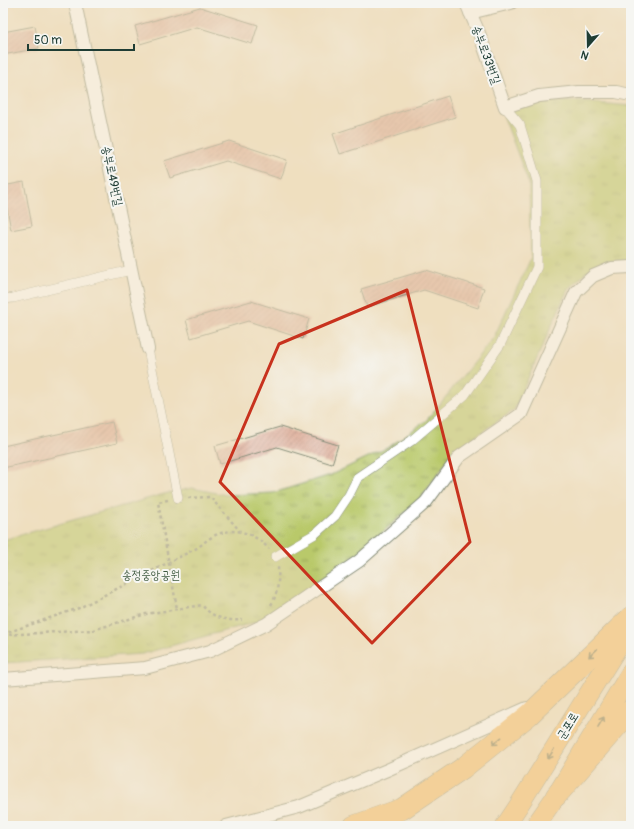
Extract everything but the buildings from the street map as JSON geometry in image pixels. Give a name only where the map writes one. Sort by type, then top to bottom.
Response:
[{"type":"highway","points":[[354,826],[402,809],[463,768],[529,715],[631,616]]},
{"type":"highway","name":"군포로","points":[[505,826],[631,626]]},
{"type":"highway","points":[[535,826],[556,796],[631,672]]},
{"type":"highway","points":[[556,796],[631,710]]},
{"type":"street","name":"송부로49번길","points":[[75,3],[148,349]]},
{"type":"street","points":[[468,8],[511,3]]},
{"type":"street","name":"송부로33번길","points":[[468,8],[479,33],[505,107]]},
{"type":"street","points":[[275,557],[315,534],[335,516],[349,495],[358,477],[412,441],[465,395],[500,345],[536,267],[537,181],[520,125],[505,107],[539,96],[563,93],[616,92],[631,95]]},
{"type":"street","points":[[3,679],[145,668],[210,651],[266,624],[359,561],[426,502],[459,457],[520,414],[576,292],[593,276],[612,268],[631,267]]},
{"type":"street","points":[[3,300],[131,270]]},
{"type":"street","points":[[148,349],[178,498]]},
{"type":"street","points":[[226,826],[299,807],[544,701]]},
{"type":"path","points":[[176,609],[158,502],[178,498],[210,497],[240,532]]},
{"type":"path","points":[[3,635],[79,608],[168,563],[199,546],[214,535],[232,531],[249,534],[263,543],[275,557],[279,579],[272,604],[268,607]]},
{"type":"path","points":[[3,635],[93,630],[146,614],[202,605],[207,611],[217,617],[229,620],[248,619]]},
{"type":"highlighted area","points":[[407,290],[470,542],[372,643],[220,482],[279,344]]},
{"type":"green space","name":"송정중앙공원","points":[[574,101],[631,106],[631,261],[608,262],[586,272],[568,289],[514,410],[454,451],[421,498],[357,555],[263,620],[142,654],[3,663],[3,540],[164,494],[192,488],[226,495],[273,493],[331,475],[389,447],[427,420],[494,337],[531,258],[529,184],[502,112],[537,102]]}]
